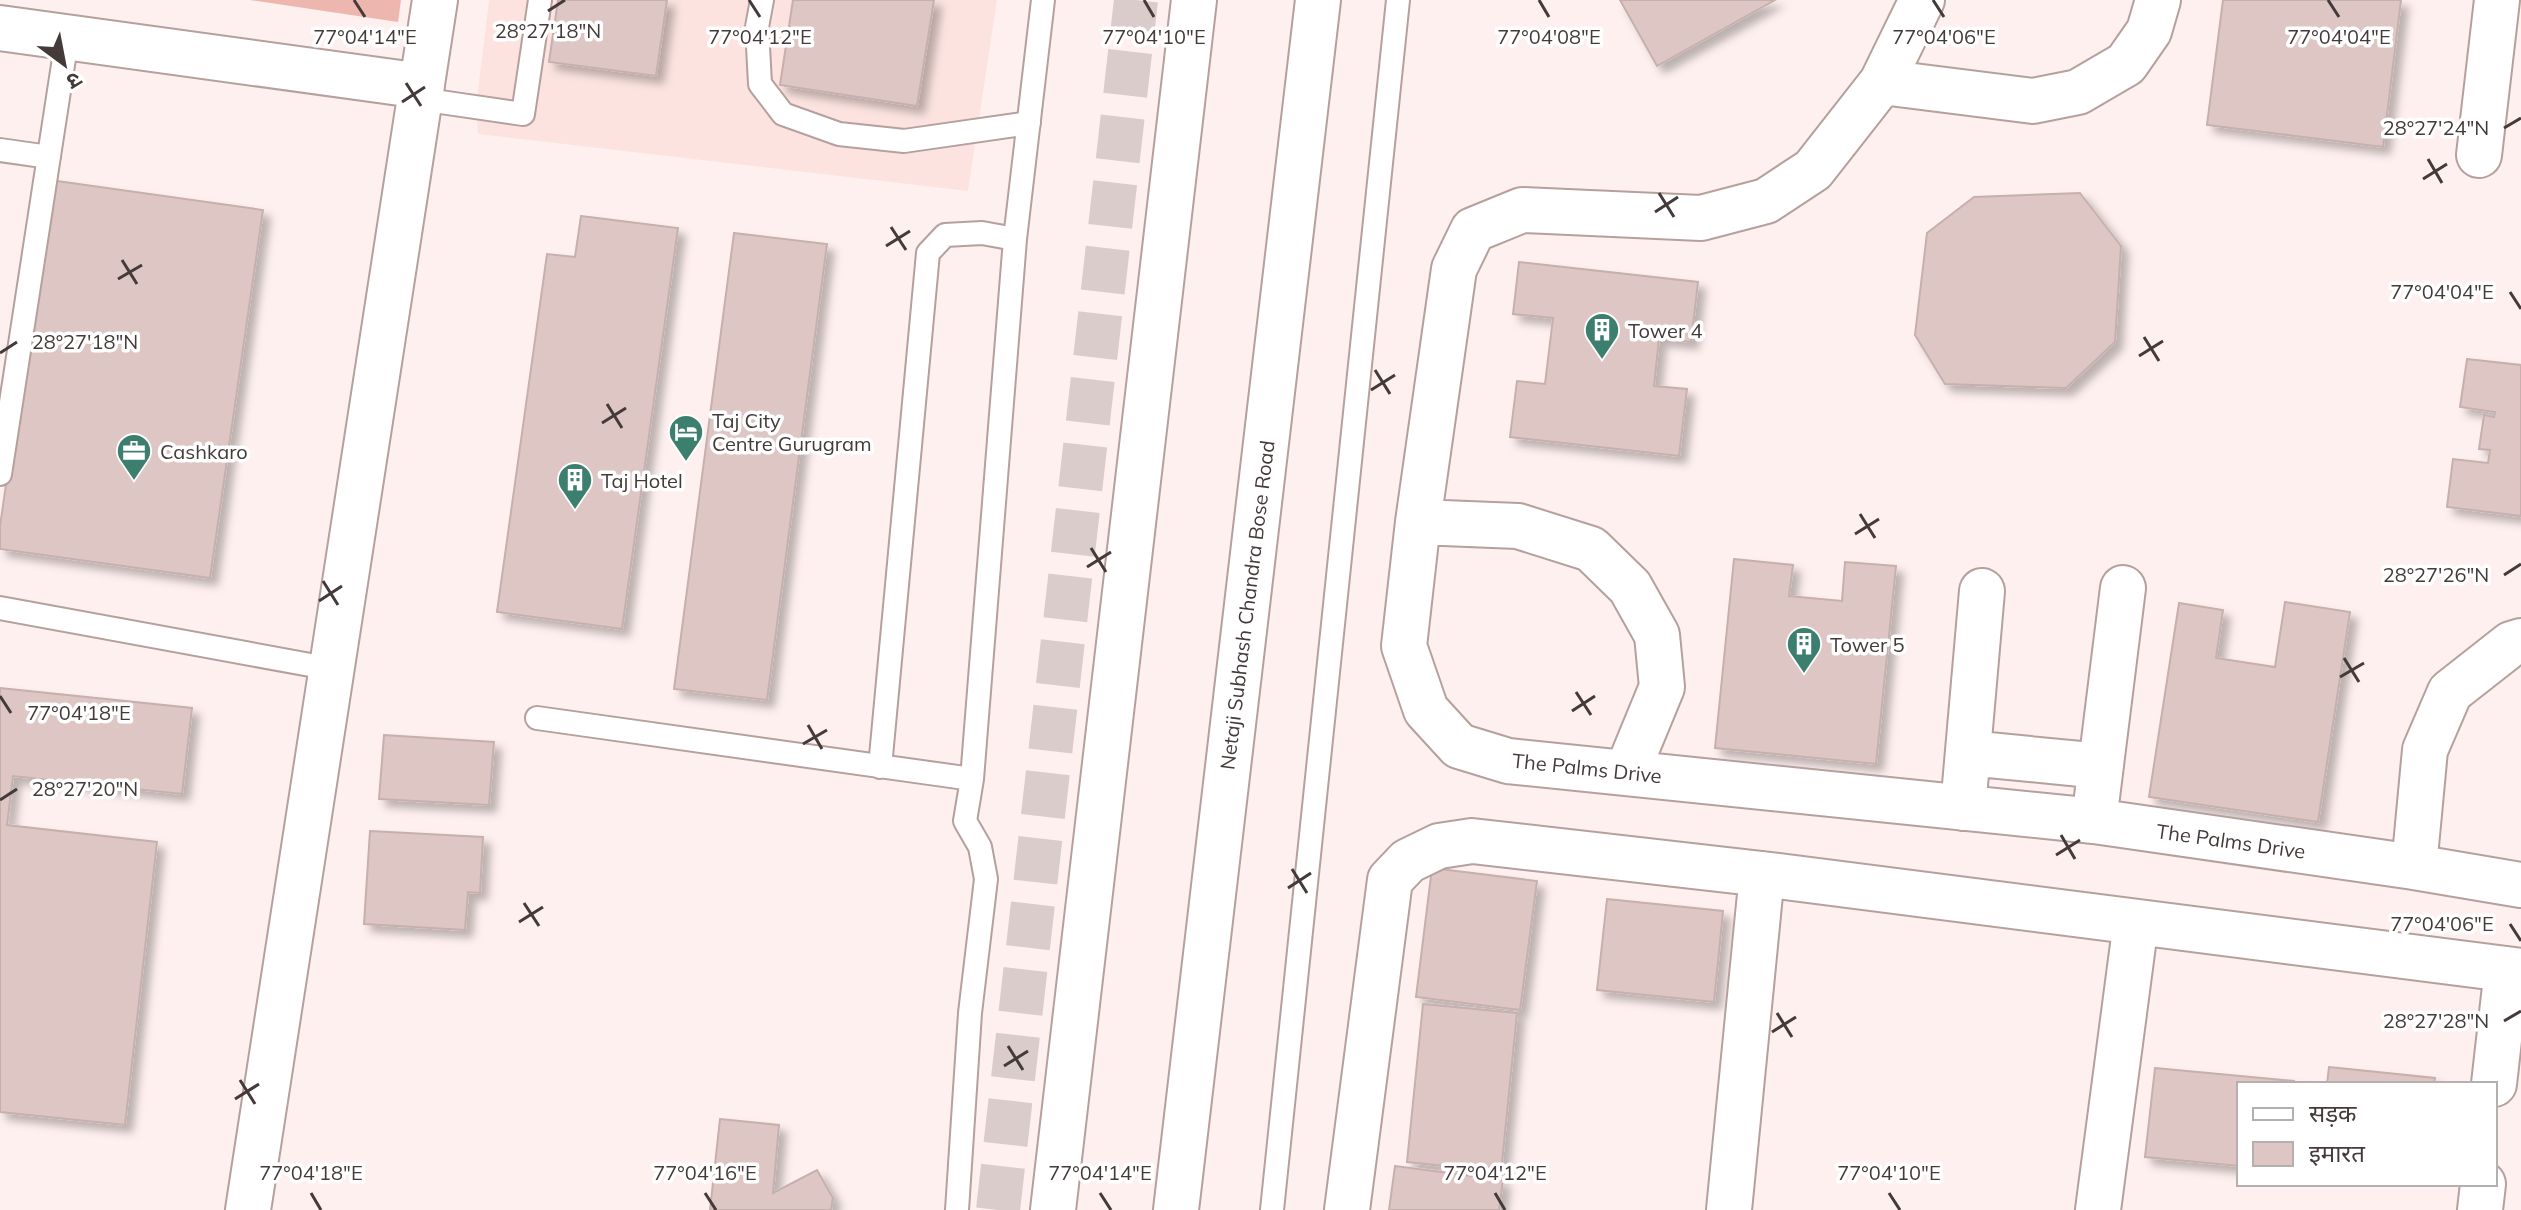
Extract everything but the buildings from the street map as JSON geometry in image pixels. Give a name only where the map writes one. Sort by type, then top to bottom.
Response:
[{"type":"street","points":[[248,1210],[435,0]]},
{"type":"street","points":[[1053,1210],[1194,0]]},
{"type":"street","name":"Netaji Subhash Chandra Bose Road","points":[[1176,1210],[1318,0]]},
{"type":"street","name":"The Palms Drive","points":[[1922,0],[1882,82],[1813,170],[1766,201],[1701,218],[1522,210],[1473,230],[1454,269],[1418,522],[1404,646],[1426,710],[1459,746],[1508,761],[2094,821],[2521,885]]},
{"type":"street","points":[[1882,82],[2033,101],[2078,92],[2126,64],[2149,31],[2158,0]]},
{"type":"street","points":[[2479,155],[2497,0]]},
{"type":"street","points":[[0,28],[421,92]]},
{"type":"street","points":[[1418,522],[1518,526],[1591,549],[1630,587],[1657,635],[1662,687],[1627,772]]},
{"type":"street","points":[[2094,821],[2123,588]]},
{"type":"street","points":[[1963,808],[1982,591]]},
{"type":"street","points":[[2414,867],[2425,750],[2450,692],[2511,644],[2521,641]]},
{"type":"street","points":[[1968,753],[2101,766]]},
{"type":"street","points":[[1347,1210],[1390,880],[1408,861],[1439,846],[1472,841],[1762,874],[2514,970],[2494,1082]]},
{"type":"street","points":[[1729,1210],[1762,874]]},
{"type":"street","points":[[2098,1210],[2136,922]]},
{"type":"street","points":[[2480,1210],[2483,1186]]},
{"type":"lane","points":[[421,92],[523,114],[540,0]]},
{"type":"lane","points":[[762,0],[757,27],[760,84],[783,114],[839,134],[904,141],[1029,123]]},
{"type":"lane","points":[[957,1210],[970,1013],[986,879],[980,847],[965,821],[972,779],[1015,239],[1043,0]]},
{"type":"lane","points":[[1272,1210],[1398,0]]},
{"type":"lane","points":[[0,474],[67,39]]},
{"type":"lane","points":[[0,150],[49,157]]},
{"type":"lane","points":[[880,767],[928,253],[945,235],[982,233],[1015,239]]},
{"type":"lane","points":[[0,608],[332,669]]},
{"type":"lane","points":[[537,718],[972,779]]},
{"type":"shaded area","points":[[250,0],[401,0],[398,22]]},
{"type":"shaded area","points":[[489,0],[997,0],[968,191],[478,134],[476,107]]},
{"type":"tunnel","points":[[998,1210],[1136,0]]},
{"type":"place","name":"Tower 4","points":[[1602,361]]},
{"type":"place","name":"Taj City Centre Gurugram","points":[[686,463]]},
{"type":"place","name":"Cashkaro","points":[[134,482]]},
{"type":"place","name":"Taj Hotel","points":[[575,511]]},
{"type":"place","name":"Tower 5","points":[[1804,675]]}]
